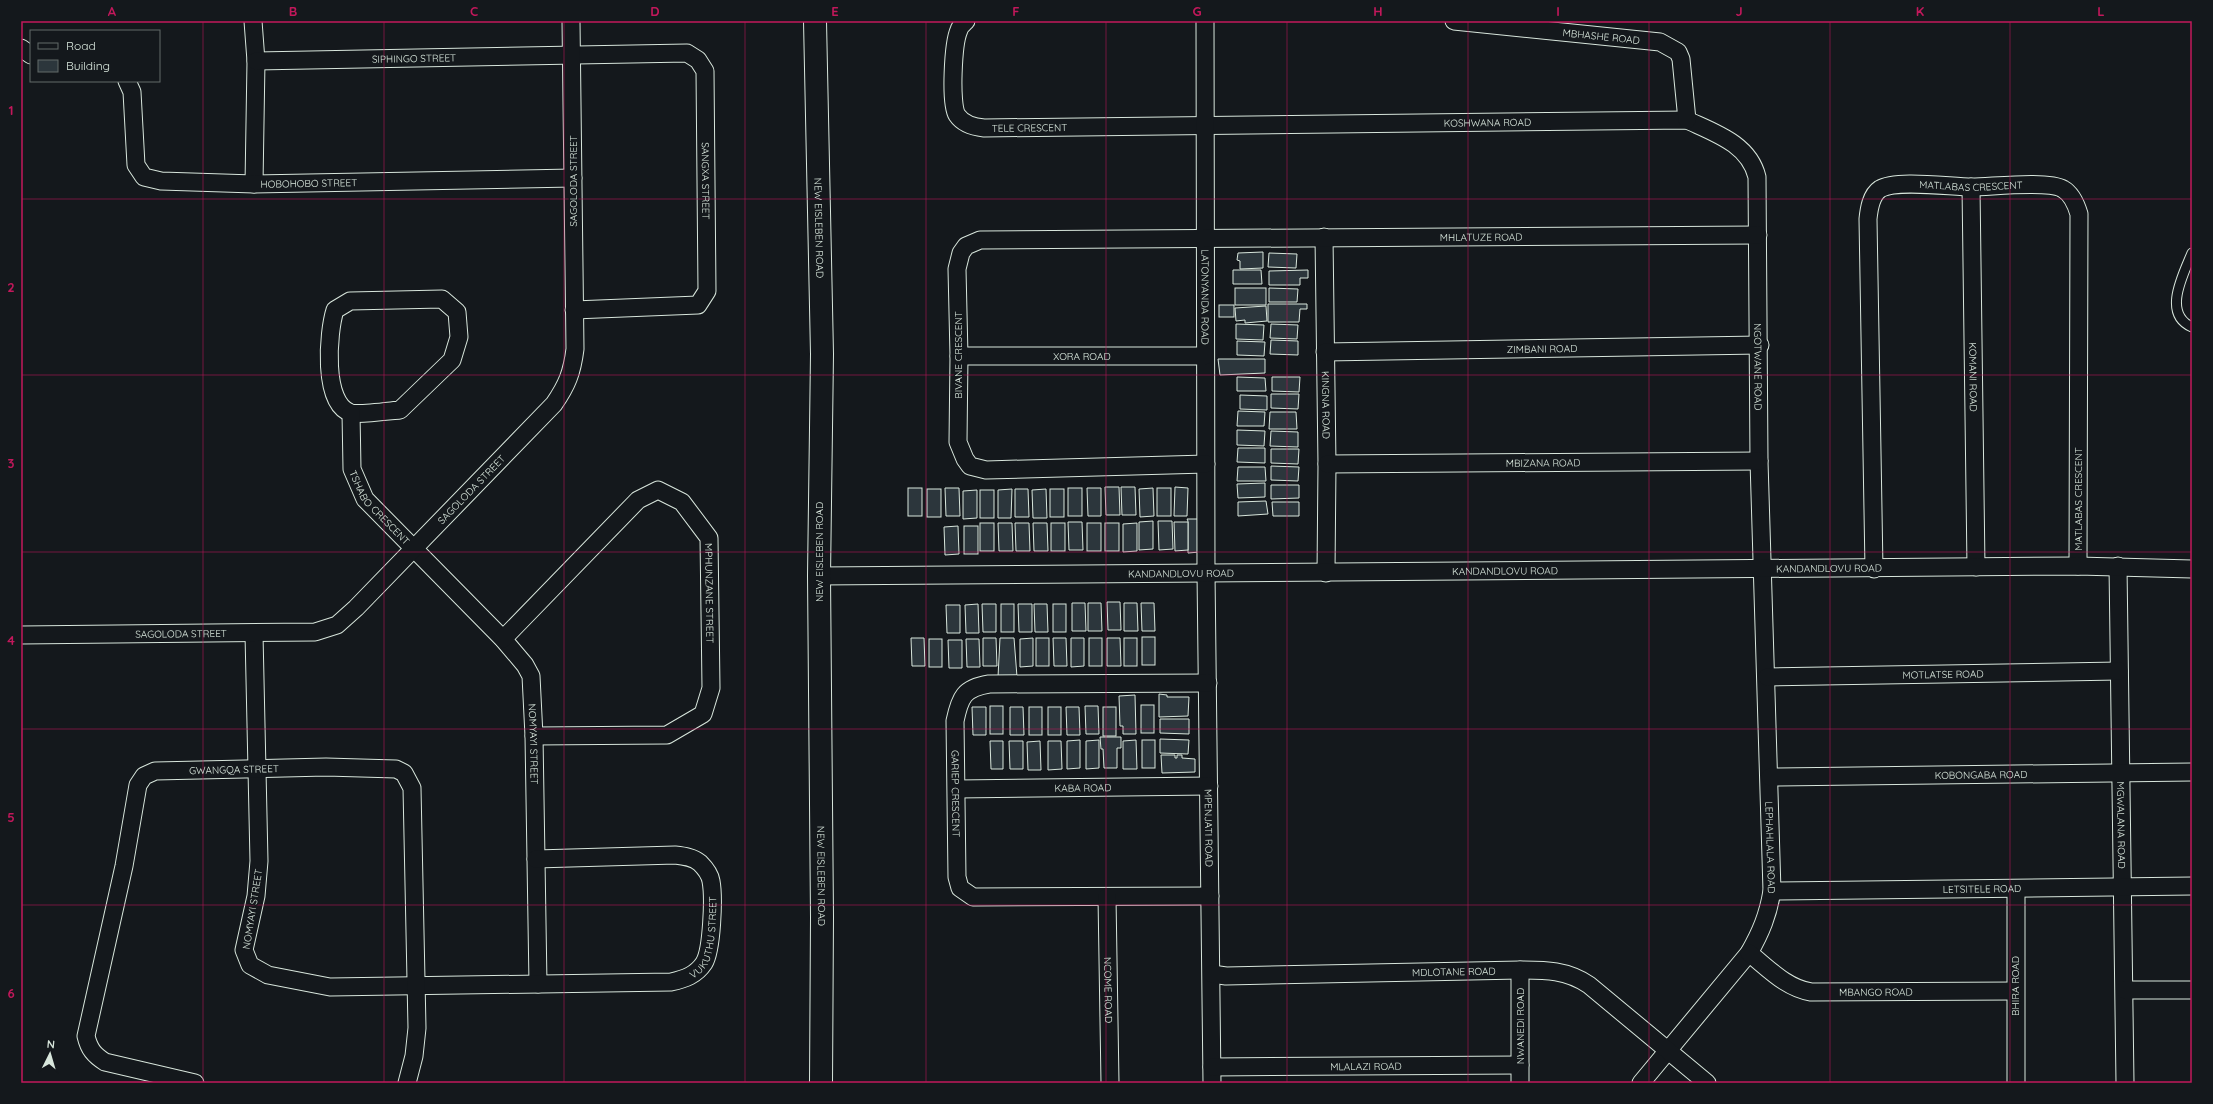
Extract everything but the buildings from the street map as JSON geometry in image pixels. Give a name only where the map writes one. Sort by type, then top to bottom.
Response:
[{"type":"main road","name":"NEW EISLEBEN ROAD","points":[[815,21],[822,354],[819,576],[822,909],[821,1083]]},
{"type":"street","points":[[254,21],[256,61],[254,184]]},
{"type":"street","name":"SAGOLODA STREET","points":[[21,635],[254,634],[315,632],[337,624],[356,608],[414,550],[554,404],[567,386],[573,366],[575,349],[571,21]]},
{"type":"street","name":"TELE CRESCENT","points":[[966,21],[958,32],[955,46],[953,105],[958,117],[971,126],[984,128],[1205,125]]},
{"type":"street","name":"LATONYANDA ROAD","points":[[1205,21],[1204,356],[1206,573]]},
{"type":"street","name":"MBHASHE ROAD","points":[[1454,21],[1660,42],[1678,52],[1681,59],[1687,120]]},
{"type":"street","points":[[21,48],[30,54]]},
{"type":"street","name":"SANGXA STREET","points":[[572,55],[687,53],[698,60],[705,70],[707,291],[698,305],[574,310]]},
{"type":"street","name":"SIPHINGO STREET","points":[[256,61],[572,55]]},
{"type":"street","name":"HOBOHOBO STREET","points":[[128,82],[132,92],[136,165],[144,177],[161,182],[254,184],[573,178]]},
{"type":"street","name":"KOSHWANA ROAD","points":[[1205,125],[1687,120],[1724,137],[1742,149],[1755,166]]},
{"type":"street","name":"NGOTWANE ROAD","points":[[1755,166],[1757,177],[1760,345],[1759,461],[1763,569]]},
{"type":"street","name":"MATLABAS CRESCENT","points":[[1874,569],[1869,209],[1873,198],[1879,190],[1887,186],[2055,186],[2070,194],[2076,204],[2079,214],[2078,566]]},
{"type":"street","name":"KOMANI ROAD","points":[[1971,187],[1976,567]]},
{"type":"street","name":"MHLATUZE ROAD","points":[[1205,239],[1758,235]]},
{"type":"street","name":"KINGNA ROAD","points":[[1324,237],[1327,464],[1326,573]]},
{"type":"street","name":"BIVANE CRESCENT","points":[[1205,239],[973,242],[966,246],[961,253],[957,269],[959,356],[958,442],[965,460],[970,466],[977,469],[986,470],[1206,464]]},
{"type":"street","points":[[442,299],[457,312],[459,337],[452,360],[400,410],[351,413],[340,407],[331,388],[330,327],[335,310],[350,301],[442,299]]},
{"type":"street","name":"ZIMBANI ROAD","points":[[1325,352],[1760,345]]},
{"type":"street","name":"XORA ROAD","points":[[959,356],[1204,356]]},
{"type":"street","name":"TSHABO CRESCENT","points":[[351,413],[352,469],[365,499],[414,550]]},
{"type":"street","name":"MBIZANA ROAD","points":[[1327,464],[1759,461]]},
{"type":"street","name":"MPHUNZANE STREET","points":[[503,639],[638,500],[658,490],[682,502],[709,538],[711,688],[703,714],[667,734],[534,736]]},
{"type":"street","name":"NOMYAYI STREET","points":[[414,550],[503,639],[526,665],[531,676],[534,736],[538,984]]},
{"type":"street","name":"KANDANDLOVU ROAD","points":[[819,576],[1874,569],[2078,566],[2192,568]]},
{"type":"street","name":"MGWALANA ROAD","points":[[2118,566],[2125,990],[2125,1083]]},
{"type":"street","name":"LEPHAHLALA ROAD","points":[[1641,1083],[1749,953],[1761,933],[1767,916],[1772,891],[1763,569]]},
{"type":"street","name":"MPENJATI ROAD","points":[[1206,573],[1212,974],[1212,1075]]},
{"type":"street","name":"NOMYAYI STREET","points":[[254,634],[259,878],[244,950],[250,965],[268,975],[330,987],[416,986]]},
{"type":"street","name":"MOTLATSE ROAD","points":[[1767,677],[2120,671]]},
{"type":"street","name":"GARIEP CRESCENT","points":[[1208,683],[989,684],[976,686],[964,693],[958,705],[956,716],[957,878],[960,888],[965,893],[974,897],[984,898],[1210,896]]},
{"type":"street","name":"GWANGQA STREET","points":[[195,1083],[105,1062],[95,1056],[89,1048],[86,1036],[87,1023],[124,866],[138,785],[144,776],[155,771],[383,768],[396,769],[404,773],[409,780],[413,798],[416,1042],[407,1083]]},
{"type":"street","name":"KOBONGABA ROAD","points":[[1770,777],[2192,772]]},
{"type":"street","name":"KABA ROAD","points":[[957,789],[1209,786]]},
{"type":"street","name":"VUKUTHU STREET","points":[[416,986],[671,982],[685,980],[695,973],[705,962],[710,950],[712,891],[711,880],[708,872],[700,863],[690,857],[675,855],[536,859]]},
{"type":"street","name":"LETSITELE ROAD","points":[[1772,891],[2192,886]]},
{"type":"street","name":"BHIRA ROAD","points":[[2016,889],[2016,1083]]},
{"type":"street","name":"NCOME ROAD","points":[[1107,897],[1110,1083]]},
{"type":"street","name":"MBANGO ROAD","points":[[1749,953],[1789,985],[1800,990],[1811,992],[2015,991]]},
{"type":"street","name":"MDLOTANE ROAD","points":[[1212,974],[1226,976],[1520,970],[1551,971],[1577,977],[1707,1083]]},
{"type":"street","name":"NWANEDI ROAD","points":[[1520,970],[1520,1083]]},
{"type":"street","points":[[2125,990],[2192,990]]},
{"type":"street","name":"MLALAZI ROAD","points":[[1212,1075],[1520,1065]]},
{"type":"lane","points":[[2192,253],[2181,282],[2176,302],[2177,313],[2183,323],[2192,327]]}]
